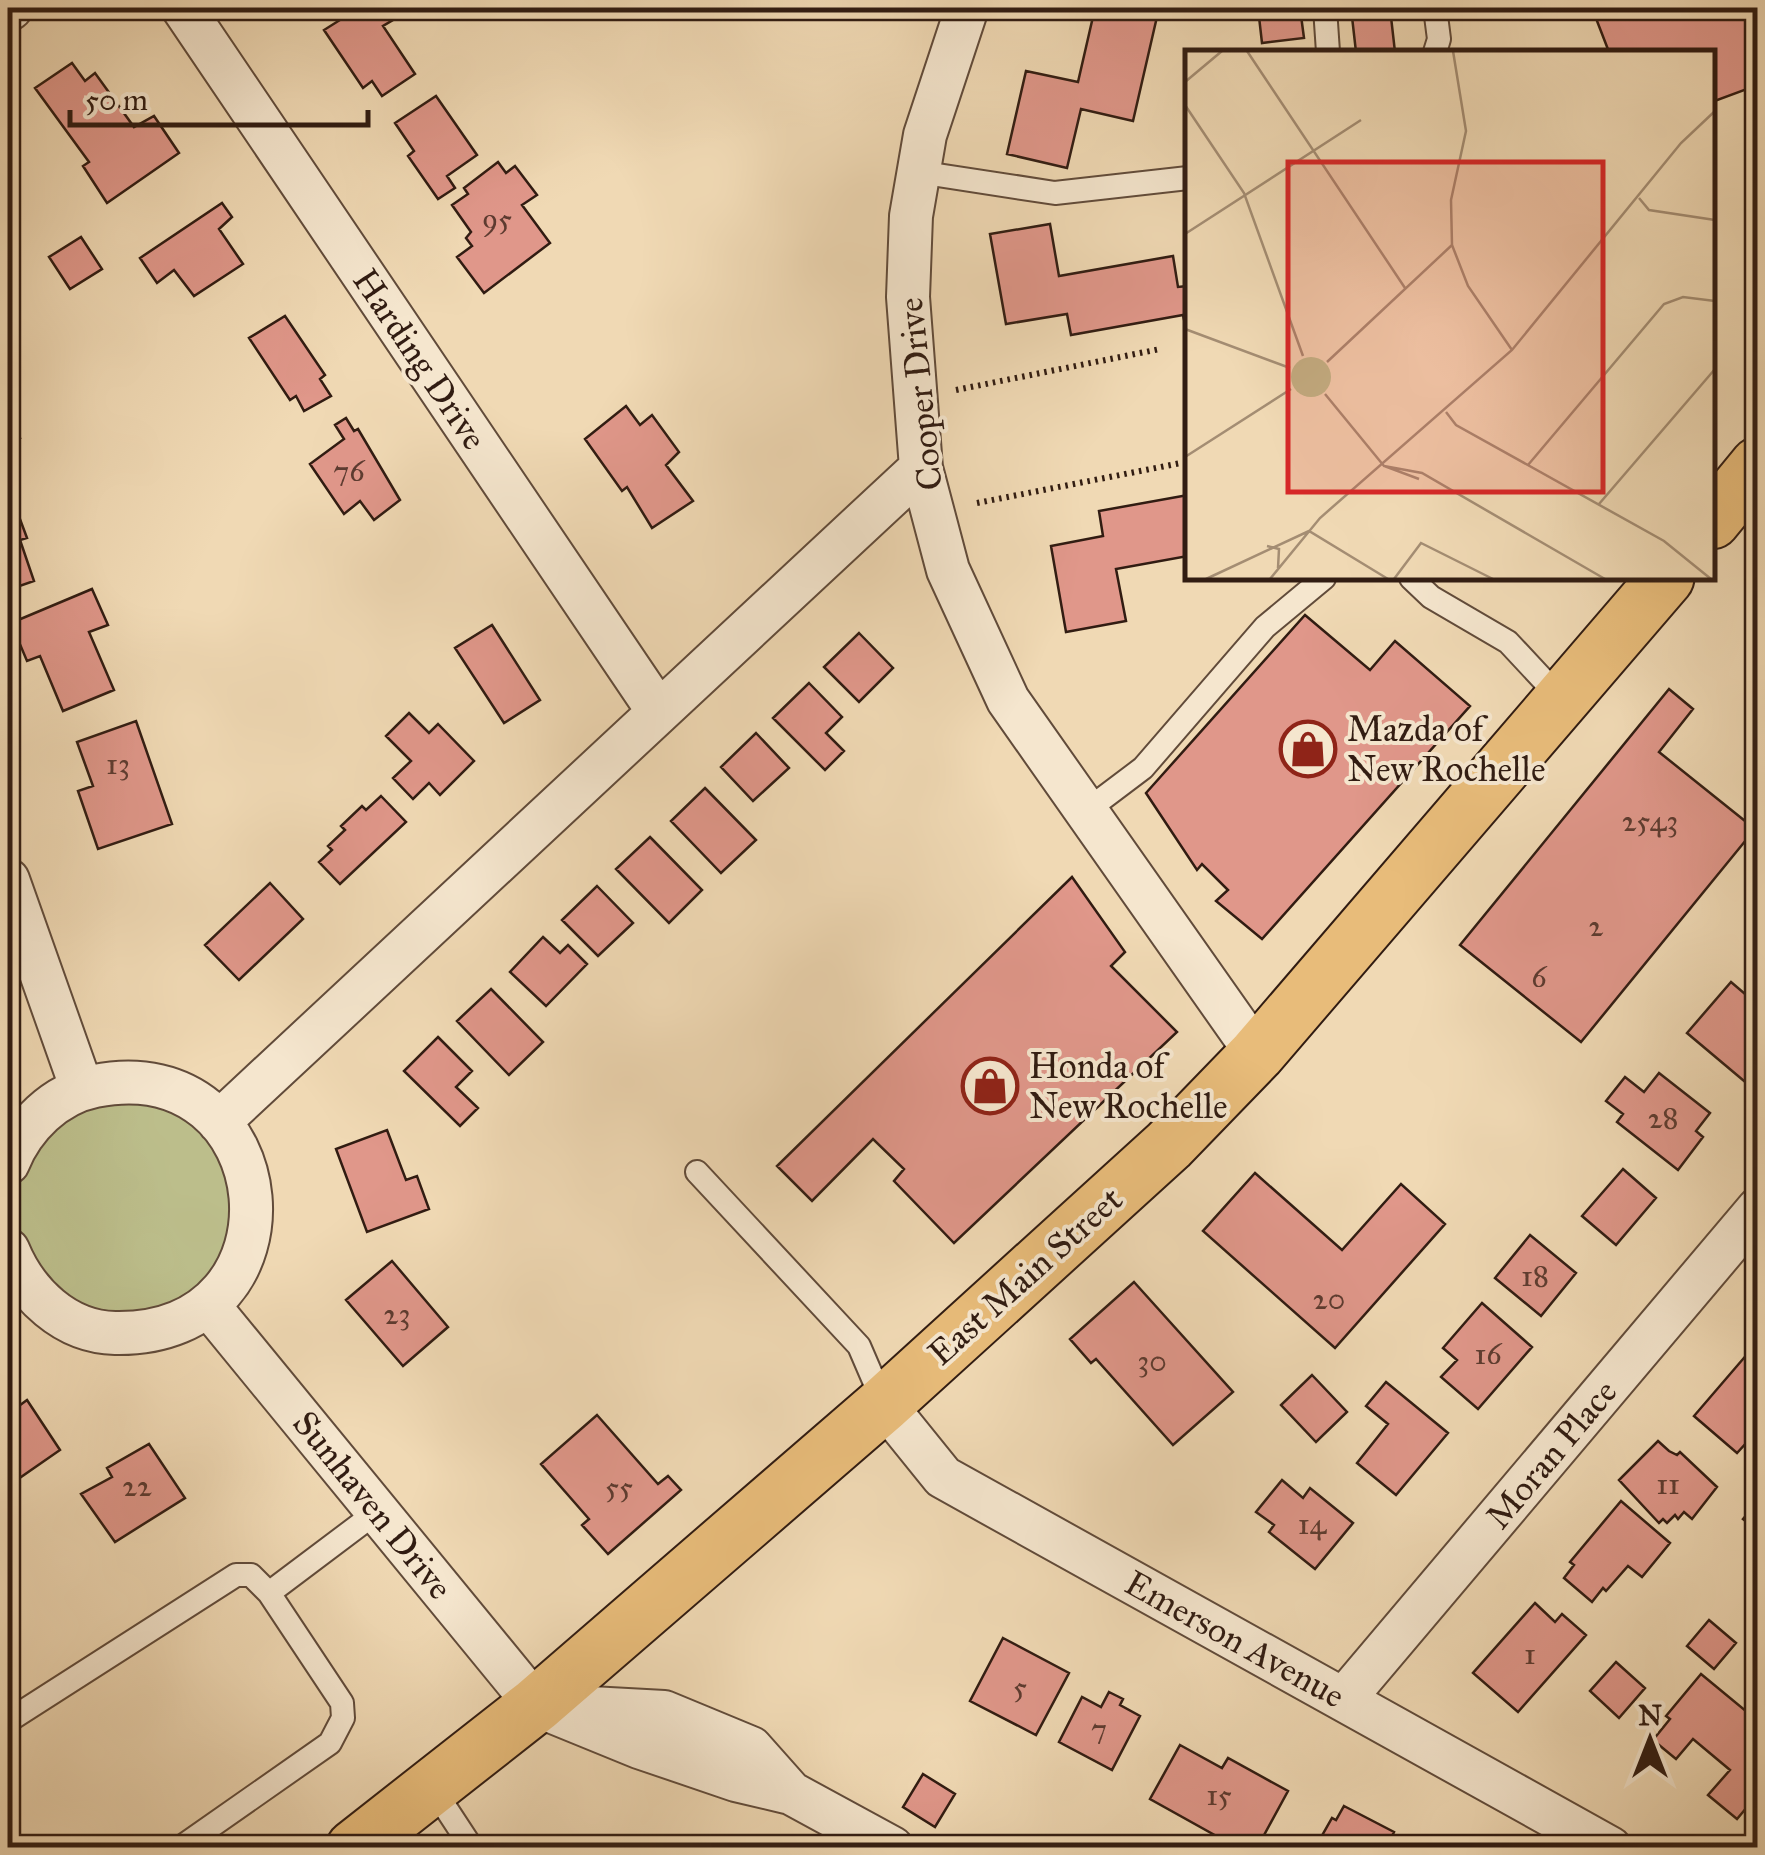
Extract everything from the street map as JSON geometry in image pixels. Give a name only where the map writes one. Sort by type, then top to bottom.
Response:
[{"type":"main road","points":[[1715,516],[1758,465]]},
{"type":"main road","name":"East Main Street","points":[[354,1848],[536,1705],[884,1404],[1169,1145],[1258,1054],[1664,580]]},
{"type":"street","name":"Harding Drive","points":[[183,8],[658,711]]},
{"type":"street","name":"Cooper Drive","points":[[967,8],[925,136],[911,216],[908,297],[921,468],[948,570],[1008,700],[1258,1054]]},
{"type":"street","points":[[219,1122],[921,468]]},
{"type":"street","points":[[8,880],[82,1088]]},
{"type":"street","points":[[8,1160],[26,1129],[52,1105],[82,1088],[119,1081],[156,1085],[190,1098],[219,1122],[242,1155],[253,1195],[250,1236],[235,1274],[208,1305],[177,1324],[142,1334],[106,1333],[72,1322],[41,1303],[11,1269]]},
{"type":"street","name":"Moran Place","points":[[1344,1699],[1758,1209]]},
{"type":"street","name":"Sunhaven Drive","points":[[208,1305],[536,1705]]},
{"type":"street","name":"Emerson Avenue","points":[[884,1404],[943,1477],[1610,1848]]},
{"type":"street","points":[[536,1705],[736,1780],[792,1793],[892,1848]]},
{"type":"lane","points":[[1325,8],[1328,50]]},
{"type":"lane","points":[[1435,8],[1439,39],[1436,50]]},
{"type":"lane","points":[[918,172],[1054,193],[1185,178]]},
{"type":"lane","points":[[1086,810],[1143,768],[1265,627],[1322,580]]},
{"type":"lane","points":[[1413,580],[1431,597],[1508,642],[1563,701]]},
{"type":"lane","points":[[697,1172],[859,1346],[884,1404]]},
{"type":"lane","points":[[269,1593],[378,1511]]},
{"type":"lane","points":[[8,1721],[236,1575],[251,1575],[269,1593],[342,1703],[342,1718],[330,1742],[180,1848]]},
{"type":"lane","points":[[432,1787],[472,1848]]},
{"type":"path","points":[[955,390],[1160,350]]},
{"type":"path","points":[[978,503],[1181,463]]},
{"type":"green space","points":[[155,1095],[217,1136],[241,1206],[216,1275],[154,1315],[80,1309],[26,1258],[14,1223],[14,1185],[26,1150],[81,1101]]},
{"type":"building","points":[[359,8],[392,8],[398,17],[383,26],[415,74],[382,96],[372,81],[363,88],[324,30]]},
{"type":"building","points":[[1095,8],[1159,8],[1133,121],[1081,109],[1067,168],[1007,154],[1026,71],[1078,82]]},
{"type":"building","points":[[1258,8],[1300,8],[1304,38],[1262,43]]},
{"type":"building","points":[[1351,8],[1390,8],[1395,50],[1356,50]]},
{"type":"building","points":[[1592,8],[1758,8],[1758,85],[1715,101],[1715,50],[1608,50]]},
{"type":"building","points":[[72,63],[85,81],[95,73],[134,127],[154,116],[179,153],[107,203],[83,166],[89,162],[35,88]]},
{"type":"building","points":[[436,96],[477,155],[447,176],[455,188],[438,199],[408,156],[414,151],[395,123]]},
{"type":"building","points":[[498,162],[506,173],[515,166],[537,195],[522,205],[550,243],[484,293],[457,257],[472,246],[466,238],[471,232],[452,205],[468,194],[464,188]]},
{"type":"building","points":[[222,203],[232,217],[219,229],[243,264],[194,296],[174,270],[157,283],[140,258]]},
{"type":"building","points":[[1050,224],[1059,276],[1173,256],[1178,287],[1185,286],[1185,324],[1183,315],[1071,335],[1067,314],[1006,324],[990,234]]},
{"type":"building","points":[[81,237],[102,269],[70,289],[49,257]]},
{"type":"building","points":[[285,316],[325,375],[320,379],[331,396],[304,411],[296,396],[290,400],[249,338]]},
{"type":"building","points":[[626,406],[640,425],[652,415],[679,452],[666,465],[693,501],[652,528],[627,487],[622,491],[585,439]]},
{"type":"building","points":[[8,407],[20,438],[8,443]]},
{"type":"building","points":[[346,418],[354,431],[358,429],[400,500],[374,520],[360,501],[344,514],[310,464],[344,439],[335,425]]},
{"type":"building","points":[[1185,496],[1185,557],[1116,569],[1126,621],[1066,632],[1051,546],[1103,536],[1099,511]]},
{"type":"building","points":[[8,502],[11,513],[17,511],[27,538],[20,540],[34,581],[8,590]]},
{"type":"building","points":[[92,589],[108,625],[89,632],[114,690],[63,711],[40,656],[27,661],[11,623]]},
{"type":"building","name":"Mazda of New Rochelle","points":[[1305,615],[1370,670],[1395,641],[1470,706],[1262,939],[1216,901],[1228,890],[1202,864],[1197,870],[1146,793]]},
{"type":"building","points":[[492,625],[540,700],[504,723],[455,648]]},
{"type":"building","points":[[859,633],[893,668],[859,702],[824,667]]},
{"type":"building","points":[[809,683],[842,717],[826,733],[844,751],[825,770],[773,718]]},
{"type":"building","points":[[1669,689],[1693,709],[1659,752],[1755,829],[1581,1042],[1460,945]]},
{"type":"building","points":[[409,713],[429,733],[438,724],[474,761],[440,795],[429,783],[413,799],[393,778],[411,761],[386,736]]},
{"type":"building","points":[[136,721],[172,824],[98,849],[78,791],[93,786],[77,742]]},
{"type":"building","points":[[756,733],[789,768],[753,801],[721,767]]},
{"type":"building","points":[[705,788],[756,840],[721,873],[671,821]]},
{"type":"building","points":[[381,796],[406,822],[340,884],[319,862],[332,850],[328,846],[345,830],[341,826],[362,806],[366,810]]},
{"type":"building","points":[[650,837],[702,890],[669,923],[616,869]]},
{"type":"building","name":"Honda of New Rochelle","points":[[1072,877],[1125,952],[1111,966],[1177,1032],[954,1243],[894,1181],[904,1169],[873,1139],[812,1201],[777,1166]]},
{"type":"building","points":[[270,883],[303,919],[239,980],[205,945]]},
{"type":"building","points":[[597,886],[633,923],[598,956],[562,920]]},
{"type":"building","points":[[543,937],[560,953],[568,945],[587,964],[546,1006],[510,972]]},
{"type":"building","points":[[1731,982],[1758,1005],[1758,1077],[1750,1086],[1687,1033]]},
{"type":"building","points":[[491,989],[543,1042],[509,1075],[457,1021]]},
{"type":"building","points":[[438,1037],[472,1071],[456,1087],[478,1108],[460,1126],[404,1071]]},
{"type":"building","points":[[1659,1073],[1710,1113],[1696,1131],[1703,1137],[1678,1170],[1617,1122],[1623,1114],[1606,1101],[1625,1077],[1644,1092]]},
{"type":"building","points":[[387,1130],[406,1180],[417,1176],[429,1209],[367,1232],[336,1149]]},
{"type":"building","points":[[1623,1169],[1656,1198],[1616,1245],[1582,1216]]},
{"type":"building","points":[[1255,1173],[1342,1250],[1401,1184],[1445,1224],[1335,1348],[1203,1231]]},
{"type":"building","points":[[1530,1235],[1576,1273],[1541,1316],[1495,1278]]},
{"type":"building","points":[[392,1261],[448,1327],[403,1366],[346,1300]]},
{"type":"building","points":[[1134,1282],[1233,1392],[1173,1445],[1096,1359],[1091,1363],[1070,1339]]},
{"type":"building","points":[[1482,1303],[1532,1347],[1478,1409],[1441,1377],[1457,1360],[1443,1348]]},
{"type":"building","points":[[1758,1351],[1758,1430],[1737,1453],[1694,1416],[1749,1352],[1753,1356]]},
{"type":"building","points":[[1312,1375],[1347,1412],[1316,1442],[1281,1405]]},
{"type":"building","points":[[1386,1382],[1448,1433],[1396,1495],[1357,1463],[1388,1424],[1366,1406]]},
{"type":"building","points":[[27,1400],[60,1450],[8,1486],[8,1414]]},
{"type":"building","points":[[597,1415],[658,1484],[668,1476],[681,1490],[608,1554],[582,1525],[589,1519],[541,1464]]},
{"type":"building","points":[[1658,1441],[1677,1455],[1680,1452],[1717,1487],[1692,1519],[1684,1512],[1678,1519],[1675,1515],[1667,1523],[1663,1519],[1659,1523],[1619,1480]]},
{"type":"building","points":[[149,1444],[185,1498],[115,1542],[81,1494],[112,1477],[107,1468]]},
{"type":"building","points":[[1282,1480],[1303,1498],[1310,1488],[1353,1523],[1315,1569],[1269,1532],[1274,1525],[1256,1512]]},
{"type":"building","points":[[1621,1501],[1670,1543],[1642,1577],[1628,1566],[1592,1602],[1564,1578],[1574,1565],[1570,1562]]},
{"type":"building","points":[[1758,1501],[1758,1531],[1743,1519]]},
{"type":"building","points":[[1535,1603],[1555,1622],[1562,1614],[1586,1635],[1518,1712],[1473,1673]]},
{"type":"building","points":[[1709,1620],[1736,1643],[1714,1669],[1687,1646]]},
{"type":"building","points":[[1003,1638],[1069,1673],[1036,1735],[970,1701]]},
{"type":"building","points":[[1616,1662],[1645,1688],[1619,1718],[1590,1691]]},
{"type":"building","points":[[1701,1674],[1758,1721],[1758,1794],[1737,1819],[1708,1795],[1730,1770],[1693,1739],[1676,1759],[1653,1740],[1670,1719],[1666,1716]]},
{"type":"building","points":[[1109,1692],[1123,1699],[1120,1705],[1140,1716],[1112,1770],[1059,1742],[1082,1697],[1101,1707]]},
{"type":"building","points":[[1180,1745],[1222,1768],[1228,1758],[1288,1791],[1257,1848],[1238,1848],[1150,1799]]},
{"type":"building","points":[[923,1774],[955,1794],[935,1827],[903,1807]]},
{"type":"building","points":[[1344,1806],[1394,1832],[1386,1848],[1315,1848],[1332,1818],[1336,1820]]},
{"type":"place","name":"Mazda of New Rochelle","points":[[1308,749]]},
{"type":"place","name":"Honda of New Rochelle","points":[[990,1086]]}]
